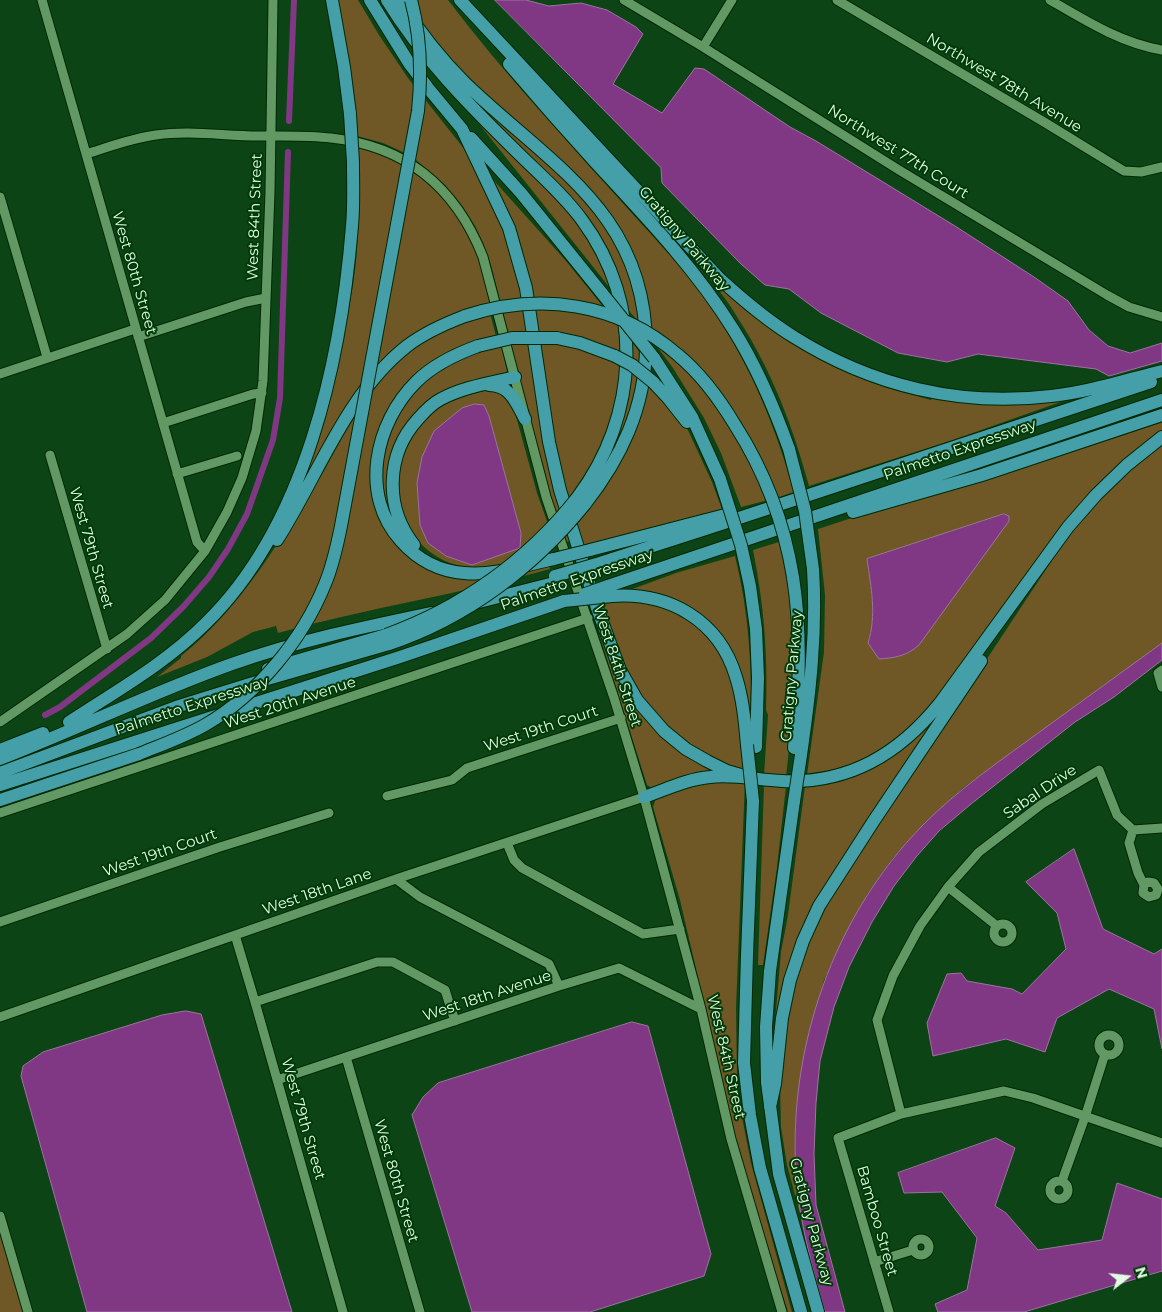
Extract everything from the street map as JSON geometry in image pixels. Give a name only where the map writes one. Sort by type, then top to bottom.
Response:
[{"type":"highway","points":[[242,580],[270,538],[288,502],[309,447],[326,392],[346,285],[352,224],[354,162],[344,67],[332,0]]},
{"type":"highway","points":[[370,0],[409,63],[462,129],[497,199],[509,228],[518,254],[528,298],[542,400],[556,474],[586,573],[620,670],[637,700],[664,731],[686,749],[707,761],[728,771],[748,777]]},
{"type":"highway","points":[[387,0],[415,42],[449,84],[572,208],[590,232],[610,271],[619,298],[626,333],[625,384],[620,412],[612,437],[581,501]]},
{"type":"highway","points":[[0,773],[129,723],[387,639],[445,609],[490,581],[532,547],[606,476],[624,444],[640,400],[645,369],[646,341],[644,313],[633,271],[614,230],[587,193],[457,74],[430,44],[399,0]]},
{"type":"highway","points":[[0,800],[139,754],[180,738],[206,724],[230,708],[250,691],[277,662],[305,624],[318,600],[330,571],[344,512],[418,111],[420,77],[419,41],[411,0]]},
{"type":"highway","points":[[459,0],[720,279],[748,304],[794,337],[835,360],[908,388],[946,395],[978,398],[1016,399],[1053,396],[1162,371]]},
{"type":"highway","name":"Gratigny Parkway","points":[[459,0],[476,27],[679,254],[707,290],[734,331],[758,373],[789,449],[805,511],[813,569],[815,609],[813,655],[797,755],[794,801],[770,971],[766,1027],[767,1082],[779,1174],[818,1312]]},
{"type":"highway","name":"Gratigny Parkway","points":[[462,129],[521,193],[654,358],[692,417],[706,447],[720,479],[741,545],[750,586],[756,629],[758,678],[752,746],[753,801],[746,955],[744,1063],[750,1115],[760,1168],[801,1312]]},
{"type":"highway","points":[[68,722],[134,681],[173,653],[207,622],[242,580],[274,546],[360,396],[385,366],[407,346],[432,330],[464,316],[512,305],[535,303],[587,308],[622,319],[658,339],[678,354],[703,379],[740,433],[773,498],[782,524],[793,577],[798,608],[800,662],[797,755]]},
{"type":"highway","points":[[706,447],[668,398],[653,382],[615,356],[580,343],[557,338],[512,338],[478,346],[451,358],[435,367],[416,382],[402,398],[389,420],[381,442],[376,468],[376,488],[388,522],[397,536],[421,559],[448,570],[479,574],[590,550],[724,515],[783,504]]},
{"type":"highway","points":[[448,570],[423,554],[405,533],[394,504],[392,486],[393,466],[401,445],[412,426],[424,412],[440,399],[458,392],[515,377]]},
{"type":"highway","name":"Palmetto Expressway","points":[[0,750],[190,672],[262,647],[336,627],[556,579],[602,566],[1162,378]]},
{"type":"highway","points":[[482,386],[496,385],[510,392],[525,419]]},
{"type":"highway","points":[[602,566],[695,540],[1162,386]]},
{"type":"highway","name":"Palmetto Expressway","points":[[0,785],[400,657],[564,601],[610,591],[763,534],[1162,400]]},
{"type":"highway","points":[[763,534],[789,533],[982,475],[1162,416]]},
{"type":"highway","points":[[644,797],[700,778],[719,776],[748,777],[785,782],[829,778],[863,767],[892,750],[918,728],[940,703],[1068,527],[1096,495],[1127,465],[1162,437]]},
{"type":"highway","points":[[770,1107],[775,1084],[782,1018],[790,980],[803,941],[819,906],[998,635],[1042,564]]},
{"type":"highway","points":[[0,759],[178,684],[270,652],[344,632],[489,600],[556,579]]},
{"type":"highway","points":[[610,591],[642,596],[668,603],[694,617],[714,635],[726,654],[736,677],[752,746]]},
{"type":"highway","points":[[0,764],[173,699],[387,639]]},
{"type":"street","name":"West 80th Street","points":[[42,0],[197,542],[205,551]]},
{"type":"street","name":"West 84th Street","points":[[266,298],[274,0]]},
{"type":"street","name":"Northwest 77th Court","points":[[624,0],[703,47],[899,170],[1107,295],[1129,307],[1162,317]]},
{"type":"street","points":[[703,47],[732,0]]},
{"type":"street","name":"Northwest 78th Avenue","points":[[836,0],[1124,171],[1141,172],[1162,167]]},
{"type":"street","points":[[1050,0],[1102,30],[1127,41],[1162,50]]},
{"type":"street","points":[[86,154],[155,135],[194,133],[270,136]]},
{"type":"street","name":"West 84th Street","points":[[270,136],[332,138],[375,147],[406,162],[434,181],[448,195],[468,223],[483,257],[546,497],[621,718],[644,797],[701,1009],[731,1140],[780,1311]]},
{"type":"street","points":[[0,197],[47,358]]},
{"type":"street","points":[[0,374],[47,358],[266,298],[262,393],[254,438],[242,478],[223,520],[205,551],[164,601],[138,626],[0,722]]},
{"type":"street","points":[[163,423],[253,394],[262,393]]},
{"type":"street","name":"West 79th Street","points":[[50,455],[107,649]]},
{"type":"street","points":[[178,474],[237,456]]},
{"type":"street","name":"West 20th Avenue","points":[[0,813],[588,618]]},
{"type":"street","points":[[1160,672],[1162,687]]},
{"type":"street","name":"West 19th Court","points":[[387,796],[452,780],[466,768],[621,718]]},
{"type":"street","name":"Sabal Drive","points":[[901,1114],[876,1020],[893,976],[920,926],[948,887],[979,852],[1042,804],[1098,770],[1117,815],[1133,830]]},
{"type":"street","name":"West 18th Lane","points":[[0,1017],[396,879],[644,797]]},
{"type":"street","name":"West 19th Court","points":[[0,922],[220,847],[329,813]]},
{"type":"street","points":[[1144,885],[1138,873],[1129,843],[1133,830],[1162,828]]},
{"type":"street","points":[[507,843],[514,860],[522,868],[642,934],[680,929]]},
{"type":"street","points":[[396,879],[420,897],[549,964],[559,986]]},
{"type":"street","points":[[948,887],[998,926]]},
{"type":"street","name":"West 79th Street","points":[[235,934],[344,1312]]},
{"type":"street","points":[[255,1002],[377,962],[393,962],[445,990],[455,1021]]},
{"type":"street","name":"West 18th Avenue","points":[[278,1080],[559,986],[619,968],[701,1009]]},
{"type":"street","points":[[1062,1181],[1085,1117],[1104,1054]]},
{"type":"street","name":"West 80th Street","points":[[346,1057],[420,1312]]},
{"type":"street","points":[[901,1114],[1004,1092],[1033,1098],[1162,1142]]},
{"type":"street","name":"Bamboo Street","points":[[889,1312],[838,1138],[901,1114]]},
{"type":"street","points":[[0,1216],[28,1312]]},
{"type":"street","points":[[874,1262],[913,1250]]},
{"type":"shaded area","points":[[337,0],[358,0],[408,78],[469,155],[513,246],[570,541],[567,542],[549,492],[491,265],[483,243],[463,207],[445,185],[416,160],[383,143],[357,136]]},
{"type":"shaded area","points":[[417,0],[448,0],[513,80],[695,285],[729,335],[752,378],[771,422],[794,492],[741,507],[721,453],[704,418],[673,368],[652,340],[617,230],[494,106],[423,30]]},
{"type":"shaded area","points":[[495,0],[526,0],[549,6],[581,3],[607,10],[636,27],[643,34],[613,84],[662,113],[695,68],[704,69],[790,127],[955,226],[1034,277],[1068,301],[1089,330],[1108,346],[1130,353],[1162,343],[1162,361],[1109,376],[1096,369],[978,354],[947,362],[898,353],[821,313],[789,289],[765,285],[741,264],[662,183],[661,168]]},
{"type":"shaded area","points":[[453,78],[581,193],[616,243],[630,275],[641,324],[628,310],[607,250],[474,104]]},
{"type":"shaded area","points":[[468,110],[543,184],[588,235],[614,293]]},
{"type":"shaded area","points":[[358,148],[394,161],[410,170],[439,194],[452,209],[472,242],[490,305],[402,346],[299,495],[343,338],[353,285],[358,234]]},
{"type":"shaded area","points":[[489,175],[566,261],[605,309],[532,299]]},
{"type":"shaded area","points":[[695,261],[854,374],[885,387],[931,400],[932,398],[1066,400],[953,440],[809,486],[789,421],[762,359],[729,305]]},
{"type":"shaded area","points":[[534,307],[549,307],[615,321],[622,330],[624,356],[537,333]]},
{"type":"shaded area","points":[[490,313],[496,336],[429,368],[378,443],[385,524],[445,573],[549,565],[550,569],[278,633],[276,626],[253,632],[207,657],[157,677],[181,658],[224,615],[260,570],[292,521],[358,410],[390,368],[423,342],[445,330]]},
{"type":"shaded area","points":[[539,342],[569,345],[623,366],[610,424],[597,455],[567,502],[562,487]]},
{"type":"shaded area","points":[[632,342],[641,354],[637,392],[623,435],[602,469],[621,423],[629,391]]},
{"type":"shaded area","points":[[501,345],[507,371],[505,374],[462,386],[406,431],[393,517],[385,499],[382,480],[383,460],[388,439],[407,402],[434,374],[449,364],[466,356]]},
{"type":"shaded area","points":[[648,383],[686,426],[712,482],[723,512],[581,548],[574,525]]},
{"type":"shaded area","points":[[488,390],[497,390],[513,405],[537,493],[548,524],[499,568],[474,568],[450,563],[429,551],[413,534],[403,515],[399,494],[400,472],[406,450],[417,430],[433,413],[445,404],[459,398]],"holes":[[[484,405],[489,416],[521,533],[428,543],[420,525],[417,483]]]},
{"type":"shaded area","points":[[475,404],[484,405],[489,416],[521,533],[520,548],[472,565],[446,556],[428,543],[420,525],[417,483],[422,457],[434,431],[462,408]]},
{"type":"shaded area","points":[[1162,418],[1162,434],[1112,475],[936,705],[884,751],[838,770],[807,775],[824,652],[825,595],[818,529],[873,511],[880,511]],"holes":[[[1004,514],[1009,516],[868,643],[873,611],[867,559]]]},
{"type":"shaded area","points":[[1162,441],[1162,643],[963,788],[922,826],[893,858],[868,893],[824,980],[802,1067],[797,1111],[796,1174],[801,1217],[787,1165],[781,1127],[780,1083],[783,1042],[799,964],[822,909],[1070,533],[1107,489]]},
{"type":"shaded area","points":[[1004,514],[1009,516],[1009,521],[919,645],[910,652],[900,656],[879,659],[868,643],[873,611],[867,559]]},
{"type":"shaded area","points":[[782,541],[795,613],[786,777],[764,775],[768,715],[766,710],[766,650],[760,590],[753,550]]},
{"type":"shaded area","points":[[735,556],[744,599],[749,642],[750,730],[712,629],[627,591],[676,573]]},
{"type":"shaded area","points":[[629,601],[658,606],[684,616],[706,635],[719,651],[727,663],[735,687],[745,772],[714,762],[681,742],[634,690],[600,603]]},
{"type":"shaded area","points":[[590,605],[620,681],[716,773],[652,788],[647,785]]},
{"type":"shaded area","points":[[1162,643],[1162,660],[1114,697],[1075,722],[939,831],[894,886],[872,922],[849,967],[834,1007],[820,1061],[816,1103],[814,1154],[816,1205],[845,1312],[825,1312],[811,1261],[800,1209],[796,1174],[795,1127],[800,1079],[809,1033],[823,987],[841,943],[864,901],[891,862],[936,812],[982,774]]},
{"type":"shaded area","points":[[958,684],[829,885],[774,1034],[781,952],[788,915],[805,786],[837,781],[867,771],[888,758]]},
{"type":"shaded area","points":[[710,779],[745,780],[736,1008],[737,1078],[740,1107],[751,1163],[792,1312],[788,1312],[744,1175],[680,900],[653,807],[656,798]]},
{"type":"shaded area","points":[[764,785],[786,786],[763,965],[758,965]]},
{"type":"shaded area","points":[[1074,849],[1103,929],[1154,954],[1162,949],[1162,1049],[1154,1009],[1109,989],[1057,1018],[1045,1052],[1006,1039],[933,1056],[927,1023],[947,974],[961,973],[967,981],[1012,989],[1022,994],[1066,949],[1057,913],[1026,882]]},
{"type":"shaded area","points":[[186,1011],[201,1014],[292,1312],[87,1312],[21,1076],[23,1066],[43,1052],[162,1015]]},
{"type":"shaded area","points":[[632,1022],[648,1026],[711,1254],[704,1276],[590,1312],[472,1312],[412,1115],[423,1097],[438,1083]]},
{"type":"shaded area","points":[[996,1138],[1015,1148],[995,1206],[1006,1213],[1038,1250],[1102,1240],[1117,1183],[1162,1199],[1162,1271],[1024,1312],[938,1312],[935,1304],[967,1290],[977,1238],[942,1192],[904,1193],[898,1173]]},
{"type":"shaded area","points":[[0,1225],[26,1312],[0,1312]]},
{"type":"waterway","points":[[289,121],[294,0]]},
{"type":"waterway","points":[[45,715],[60,707],[151,638],[183,607],[209,577],[228,549],[247,514],[273,440],[280,398],[288,152]]}]
